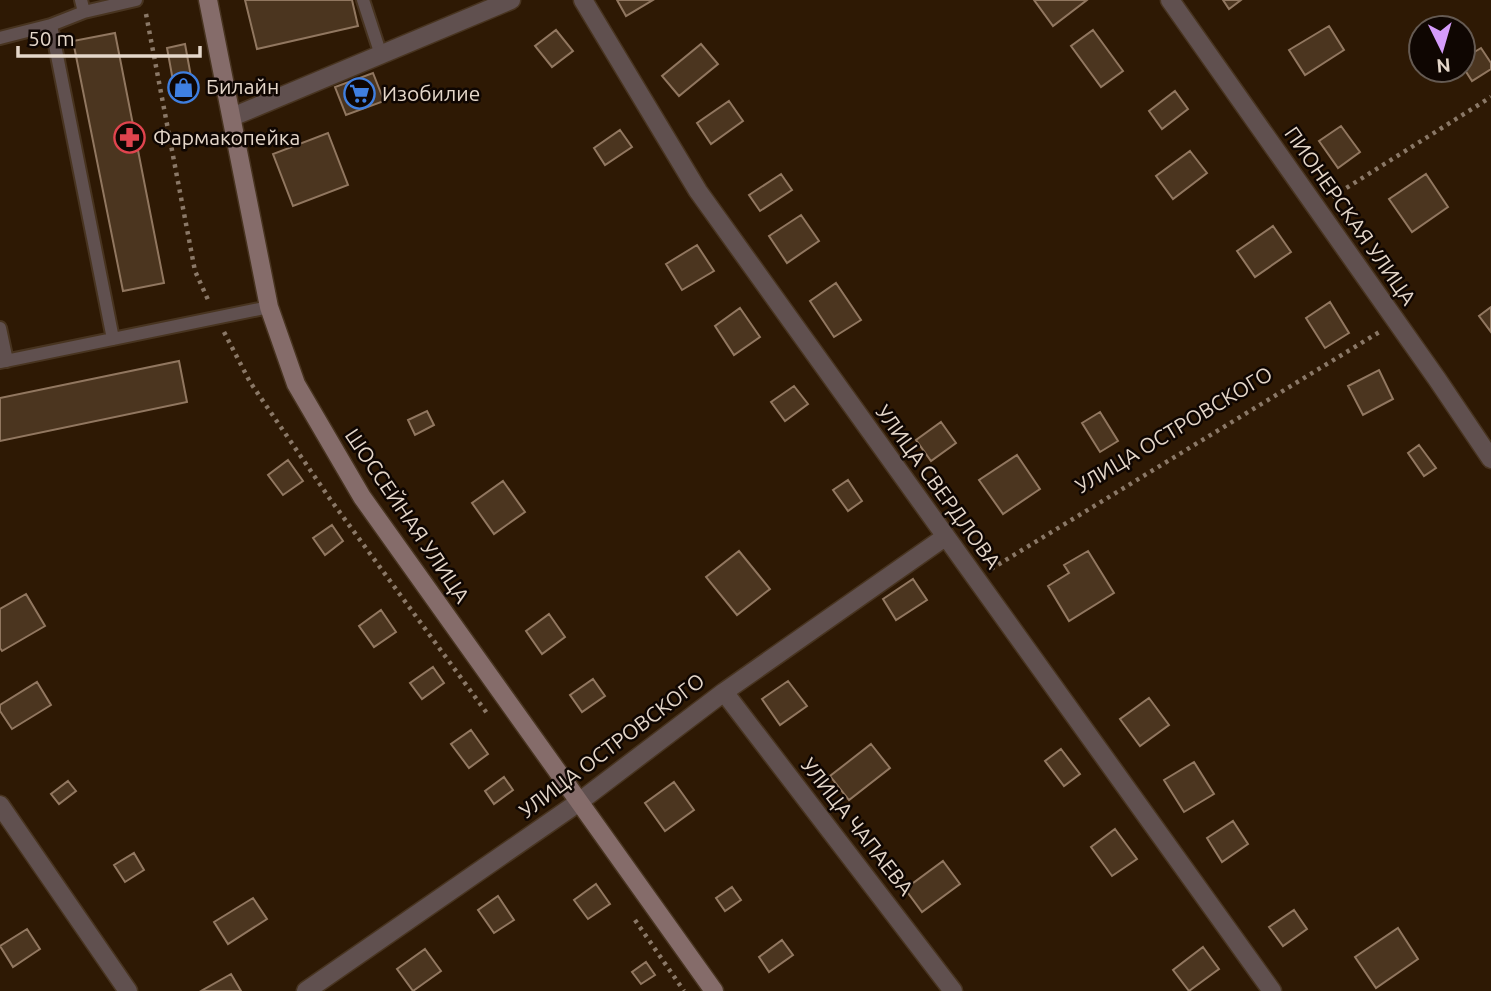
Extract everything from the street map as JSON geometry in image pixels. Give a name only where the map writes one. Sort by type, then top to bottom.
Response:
[{"type":"main road","name":"ШОССЕЙНАЯ УЛИЦА","points":[[208,0],[269,307],[296,384],[362,496],[714,991]]},
{"type":"street","points":[[232,117],[511,0]]},
{"type":"street","name":"УЛИЦА СВЕРДЛОВА","points":[[583,0],[698,191],[1272,991]]},
{"type":"street","name":"ПИОНЕРСКАЯ УЛИЦА","points":[[1170,0],[1491,459]]},
{"type":"street","name":"УЛИЦА ОСТРОВСКОГО","points":[[306,991],[579,802],[724,692],[946,537]]},
{"type":"street","name":"УЛИЦА ЧАПАЕВА","points":[[724,692],[953,991]]},
{"type":"street","points":[[0,805],[128,991]]},
{"type":"lane","points":[[0,38],[51,25],[82,6],[136,0]]},
{"type":"lane","points":[[363,0],[381,55]]},
{"type":"lane","points":[[51,25],[113,339]]},
{"type":"lane","points":[[0,328],[3,362],[269,307]]},
{"type":"path","points":[[1316,207],[1491,97]]},
{"type":"path","name":"УЛИЦА ОСТРОВСКОГО","points":[[975,578],[1396,321]]},
{"type":"building","points":[[245,0],[352,0],[358,26],[257,49]]},
{"type":"building","points":[[617,0],[653,0],[626,16]]},
{"type":"building","points":[[1034,0],[1087,0],[1053,26]]},
{"type":"building","points":[[1223,0],[1241,0],[1229,9]]},
{"type":"building","points":[[1329,26],[1344,50],[1305,75],[1289,50]]},
{"type":"building","points":[[556,30],[573,51],[552,67],[535,46]]},
{"type":"building","points":[[1093,30],[1123,71],[1101,87],[1071,46]]},
{"type":"building","points":[[115,33],[164,283],[123,291],[73,41]]},
{"type":"building","points":[[185,44],[194,93],[176,97],[167,48]]},
{"type":"building","points":[[701,44],[718,64],[679,96],[662,76]]},
{"type":"building","points":[[1481,48],[1491,63],[1491,69],[1477,78],[1477,50]]},
{"type":"building","name":"Изобилие","points":[[373,73],[384,101],[346,115],[335,87]]},
{"type":"building","points":[[1175,91],[1188,109],[1162,129],[1149,111]]},
{"type":"building","points":[[729,101],[743,121],[711,144],[697,123]]},
{"type":"building","points":[[1341,126],[1360,152],[1338,168],[1319,141]]},
{"type":"building","points":[[620,130],[632,147],[605,165],[594,148]]},
{"type":"building","points":[[328,133],[348,185],[293,206],[273,154]]},
{"type":"building","points":[[1190,151],[1207,173],[1173,199],[1156,176]]},
{"type":"building","points":[[781,174],[792,190],[760,211],[749,195]]},
{"type":"building","points":[[1426,174],[1448,207],[1412,232],[1389,199]]},
{"type":"building","points":[[801,215],[819,241],[787,263],[769,236]]},
{"type":"building","points":[[1273,226],[1291,252],[1255,277],[1237,251]]},
{"type":"building","points":[[697,245],[714,271],[682,290],[666,264]]},
{"type":"building","points":[[836,283],[861,320],[834,337],[810,301]]},
{"type":"building","points":[[1330,302],[1349,333],[1325,348],[1306,318]]},
{"type":"building","points":[[1491,307],[1491,332],[1479,316]]},
{"type":"building","points":[[740,308],[760,337],[734,355],[715,326]]},
{"type":"building","points":[[179,361],[187,402],[0,441],[0,398]]},
{"type":"building","points":[[1379,370],[1393,399],[1363,415],[1348,386]]},
{"type":"building","points":[[794,386],[808,404],[785,421],[771,402]]},
{"type":"building","points":[[427,411],[434,425],[415,435],[408,420]]},
{"type":"building","points":[[1100,412],[1118,441],[1100,452],[1082,423]]},
{"type":"building","points":[[941,422],[956,443],[931,461],[916,440]]},
{"type":"building","points":[[1419,445],[1436,468],[1424,476],[1408,453]]},
{"type":"building","points":[[1017,455],[1040,489],[1003,514],[979,480]]},
{"type":"building","points":[[288,460],[303,481],[283,495],[268,475]]},
{"type":"building","points":[[848,480],[862,501],[848,511],[833,490]]},
{"type":"building","points":[[503,481],[525,512],[494,534],[472,503]]},
{"type":"building","points":[[332,525],[343,541],[325,555],[313,538]]},
{"type":"building","points":[[739,551],[770,589],[737,615],[706,577]]},
{"type":"building","points":[[1088,551],[1114,593],[1069,621],[1048,586],[1069,573],[1064,565]]},
{"type":"building","points":[[913,579],[927,600],[896,620],[883,599]]},
{"type":"building","points":[[26,594],[45,626],[2,651],[0,609]]},
{"type":"building","points":[[381,610],[396,632],[374,647],[359,626]]},
{"type":"building","points":[[549,614],[565,637],[542,654],[526,631]]},
{"type":"building","points":[[433,667],[444,683],[422,699],[410,683]]},
{"type":"building","points":[[593,679],[605,696],[582,712],[570,695]]},
{"type":"building","points":[[788,681],[807,706],[780,725],[762,699]]},
{"type":"building","points":[[37,682],[51,705],[12,729],[0,711],[0,705]]},
{"type":"building","points":[[1149,698],[1169,725],[1140,746],[1120,719]]},
{"type":"building","points":[[471,730],[488,754],[469,768],[451,744]]},
{"type":"building","points":[[871,744],[890,768],[849,800],[830,776]]},
{"type":"building","points":[[1061,749],[1080,774],[1064,786],[1045,761]]},
{"type":"building","points":[[1194,762],[1214,794],[1184,812],[1164,780]]},
{"type":"building","points":[[504,777],[513,790],[494,804],[485,791]]},
{"type":"building","points":[[68,781],[76,791],[59,804],[51,794]]},
{"type":"building","points":[[674,782],[694,810],[665,831],[645,803]]},
{"type":"building","points":[[1233,821],[1248,844],[1222,862],[1207,838]]},
{"type":"building","points":[[1115,829],[1137,859],[1112,876],[1091,847]]},
{"type":"building","points":[[134,853],[144,870],[125,882],[114,865]]},
{"type":"building","points":[[943,861],[960,884],[922,912],[905,889]]},
{"type":"building","points":[[596,884],[610,904],[588,919],[574,900]]},
{"type":"building","points":[[732,887],[741,900],[725,911],[716,898]]},
{"type":"building","points":[[498,896],[514,920],[494,933],[478,910]]},
{"type":"building","points":[[253,898],[267,919],[228,944],[214,922]]},
{"type":"building","points":[[1294,910],[1307,929],[1283,946],[1269,927]]},
{"type":"building","points":[[1398,928],[1418,959],[1376,988],[1355,957]]},
{"type":"building","points":[[27,929],[40,949],[13,967],[0,946]]},
{"type":"building","points":[[782,940],[793,955],[769,972],[759,957]]},
{"type":"building","points":[[1203,947],[1219,969],[1189,991],[1173,970]]},
{"type":"building","points":[[425,949],[441,971],[413,991],[397,969]]},
{"type":"building","points":[[646,962],[655,975],[641,984],[632,972]]},
{"type":"building","points":[[231,974],[241,991],[201,991]]},
{"type":"place","name":"Билайн","points":[[183,87]]},
{"type":"place","name":"Изобилие","points":[[359,94]]},
{"type":"place","name":"Фармакопейка","points":[[130,138]]}]
